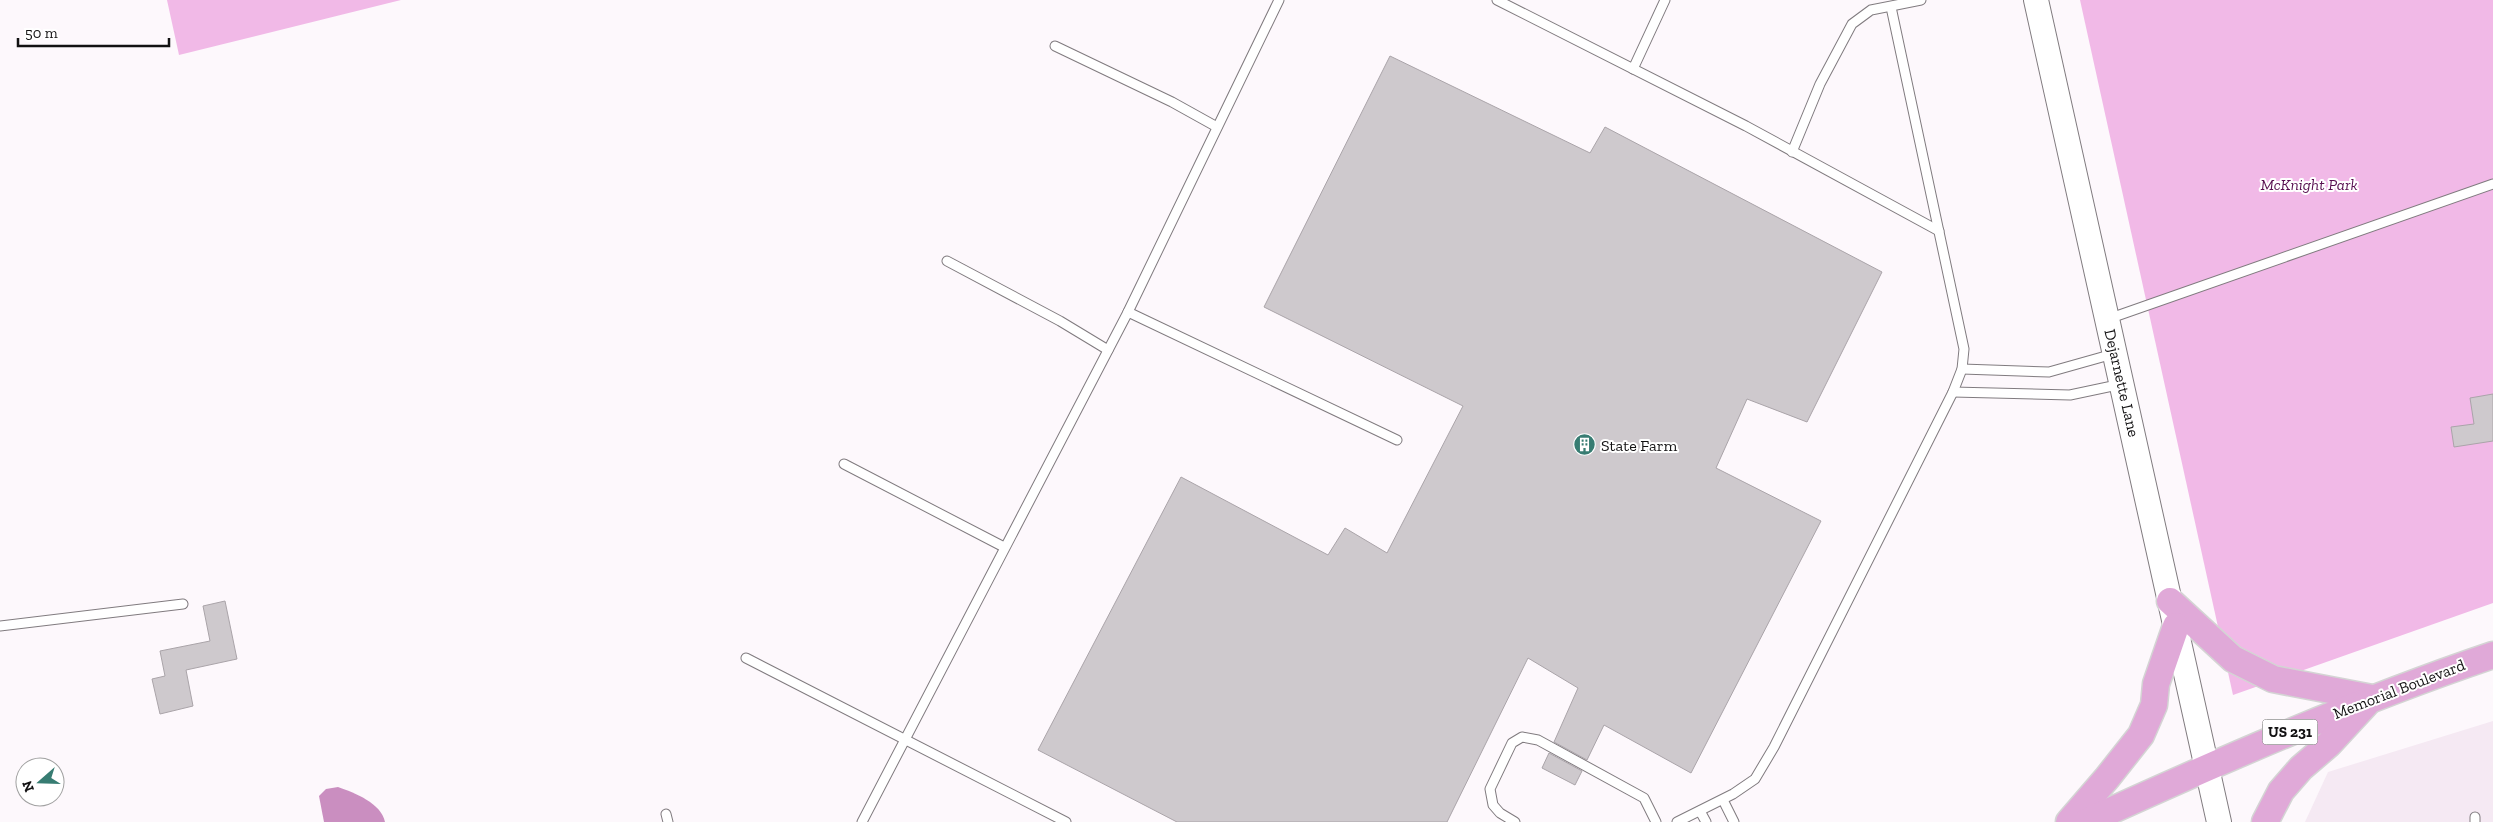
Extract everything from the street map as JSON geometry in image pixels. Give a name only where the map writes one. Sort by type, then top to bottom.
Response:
[{"type":"main road","name":"Dejarnette Lane","points":[[2036,0],[2219,822]]},
{"type":"main road","points":[[2170,601],[2233,659],[2273,679],[2372,698]]},
{"type":"main road","points":[[2069,822],[2108,778],[2141,735],[2154,705],[2156,684],[2176,626]]},
{"type":"main road","name":"Memorial Boulevard","points":[[2086,822],[2208,767],[2372,698],[2493,655]]},
{"type":"main road","points":[[2264,822],[2286,785],[2301,768],[2329,744],[2372,698]]},
{"type":"lane","points":[[862,822],[903,739],[1128,312],[1279,0]]},
{"type":"lane","points":[[1497,0],[1792,152],[1939,231]]},
{"type":"lane","points":[[1633,70],[1665,0]]},
{"type":"lane","points":[[1792,152],[1820,84],[1852,24],[1871,10],[1921,0]]},
{"type":"lane","points":[[1677,822],[1723,800],[1755,779],[1774,746],[1953,392],[1962,368],[1964,349],[1891,7]]},
{"type":"lane","points":[[1055,46],[1172,102],[1217,127]]},
{"type":"lane","points":[[2108,319],[2493,184]]},
{"type":"lane","points":[[947,261],[1060,320],[1108,350]]},
{"type":"lane","points":[[1128,312],[1397,440]]},
{"type":"lane","points":[[1962,368],[2049,372],[2115,353]]},
{"type":"lane","points":[[1953,392],[2070,395],[2122,384]]},
{"type":"lane","points":[[844,464],[1004,547]]},
{"type":"lane","points":[[0,626],[183,604]]},
{"type":"lane","points":[[746,658],[1066,822]]},
{"type":"lane","points":[[1515,822],[1500,813],[1492,805],[1490,789],[1512,744],[1522,737],[1538,740],[1644,798],[1656,822]]},
{"type":"lane","points":[[1723,800],[1734,822]]},
{"type":"lane","points":[[1700,811],[1706,822]]},
{"type":"shaded area","points":[[2493,721],[2493,822],[2305,822],[2328,772]]},
{"type":"shaded area","points":[[338,787],[373,804],[383,815],[385,822],[324,822],[319,796],[326,789]]},
{"type":"green space","points":[[167,0],[401,0],[179,55]]},
{"type":"green space","name":"McKnight Park","points":[[2080,0],[2493,0],[2493,603],[2233,695]]},
{"type":"building","name":"State Farm","points":[[1390,56],[1590,153],[1605,127],[1882,272],[1807,422],[1747,399],[1716,468],[1821,521],[1691,773],[1604,725],[1587,760],[1554,742],[1578,688],[1528,658],[1447,822],[1177,822],[1038,750],[1181,477],[1328,555],[1345,528],[1387,553],[1463,406],[1264,307]]},
{"type":"building","points":[[2493,394],[2493,441],[2454,447],[2451,427],[2474,424],[2470,398]]},
{"type":"building","points":[[225,601],[237,659],[186,670],[193,706],[160,714],[152,679],[165,676],[160,651],[210,641],[203,606]]},
{"type":"building","points":[[1549,753],[1582,771],[1575,785],[1542,768]]},
{"type":"place","name":"State Farm","points":[[1585,445]]}]
